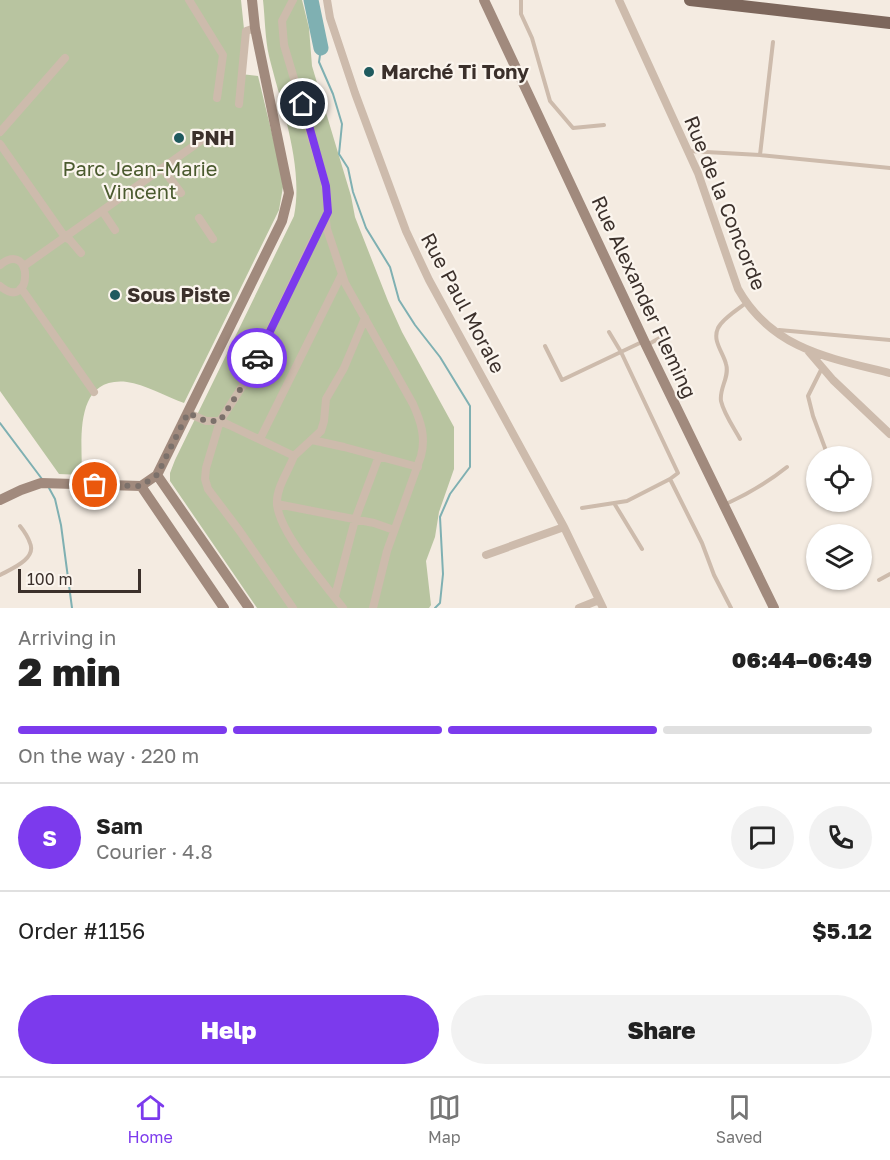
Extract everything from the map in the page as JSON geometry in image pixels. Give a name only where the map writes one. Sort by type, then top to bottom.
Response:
[{"type":"main road","points":[[690,0],[890,23]]},
{"type":"street","points":[[189,0],[223,55],[217,98]]},
{"type":"street","points":[[0,500],[21,490],[49,484],[141,486],[157,475],[282,221],[289,193],[255,28],[252,0]]},
{"type":"street","points":[[293,0],[282,21],[284,45],[326,186],[327,229],[342,274],[420,420],[424,445],[394,530],[373,608]]},
{"type":"street","name":"Rue Paul Morale","points":[[327,0],[330,18],[355,93],[406,231],[429,280],[564,527],[601,604]]},
{"type":"street","name":"Rue Alexander Fleming","points":[[484,0],[645,343],[774,608]]},
{"type":"street","name":"Rue de la Concorde","points":[[619,0],[698,173],[738,289],[746,303],[772,330],[808,350],[890,373]]},
{"type":"street","points":[[239,104],[246,31],[255,28]]},
{"type":"street","points":[[0,132],[65,58]]},
{"type":"street","points":[[24,266],[209,135]]},
{"type":"street","points":[[0,144],[65,237],[81,253]]},
{"type":"street","points":[[163,169],[181,194]]},
{"type":"street","points":[[103,212],[115,230]]},
{"type":"street","points":[[199,218],[213,239]]},
{"type":"street","points":[[293,608],[208,489],[205,479],[220,421],[245,382],[312,242],[326,219]]},
{"type":"street","points":[[0,286],[9,291],[21,288],[26,282],[27,274],[24,266],[14,260],[1,263]]},
{"type":"street","points":[[260,439],[342,274]]},
{"type":"street","points":[[21,288],[94,392]]},
{"type":"street","points":[[343,608],[309,564],[288,531],[277,504],[278,494],[294,456],[321,431],[326,399],[344,368],[365,318]]},
{"type":"street","points":[[808,350],[822,368],[890,434]]},
{"type":"street","points":[[188,413],[206,421],[220,421],[294,456]]},
{"type":"street","points":[[312,440],[418,467]]},
{"type":"street","points":[[334,596],[355,520],[379,456]]},
{"type":"street","points":[[157,475],[249,608]]},
{"type":"street","points":[[141,486],[224,608]]},
{"type":"street","points":[[277,504],[394,530]]},
{"type":"street","points":[[486,555],[564,527]]},
{"type":"street","points":[[579,608],[601,604]]},
{"type":"lane","points":[[521,0],[522,14],[532,38],[553,106],[573,128],[604,125]]},
{"type":"lane","points":[[760,155],[773,42]]},
{"type":"lane","points":[[687,151],[760,155],[890,168]]},
{"type":"lane","points":[[740,439],[722,402],[721,393],[727,373],[727,364],[716,338],[718,328],[724,321],[746,303]]},
{"type":"lane","points":[[772,330],[890,340]]},
{"type":"lane","points":[[582,508],[627,501],[678,473],[621,352],[609,332]]},
{"type":"lane","points":[[545,345],[562,380],[621,352],[665,335]]},
{"type":"lane","points":[[822,368],[808,396],[824,446]]},
{"type":"lane","points":[[725,504],[748,494],[787,467]]},
{"type":"lane","points":[[670,479],[731,608]]},
{"type":"lane","points":[[614,503],[642,549]]},
{"type":"lane","points":[[0,575],[22,563],[31,551],[32,545],[20,526]]},
{"type":"lane","points":[[879,580],[890,574]]},
{"type":"green space","name":"Parc Jean-Marie Vincent","points":[[0,0],[241,0],[244,29],[241,74],[258,76],[282,175],[283,187],[279,210],[184,403],[134,383],[110,383],[97,389],[84,413],[81,445],[82,475],[59,474],[0,391]]},
{"type":"green space","points":[[263,0],[302,0],[309,28],[312,66],[351,196],[355,217],[402,332],[454,427],[454,469],[439,512],[435,537],[426,561],[431,605],[429,608],[257,608],[170,481],[170,473],[175,460],[294,216],[296,177],[294,156],[269,56]]},
{"type":"waterway","points":[[311,0],[321,48]]},
{"type":"waterway","points":[[321,48],[319,62],[333,94],[342,124],[339,154],[348,168],[353,192],[366,228],[390,267],[399,300],[440,357],[470,406],[470,467],[450,494],[440,517],[443,574],[440,603],[435,608]]},
{"type":"waterway","points":[[0,423],[42,479]]},
{"type":"waterway","points":[[49,488],[55,499],[61,525],[72,608]]},
{"type":"way so far","points":[[95,485],[141,486],[157,475],[188,413],[206,421],[220,421],[245,382],[257,358]]},
{"type":"place","name":"Marché Ti Tony","points":[[369,72]]},
{"type":"place","name":"PNH","points":[[179,138]]},
{"type":"place","name":"Sous Piste","points":[[115,295]]},
{"type":"route","points":[[257,358],[328,212],[326,186],[303,104]]}]
